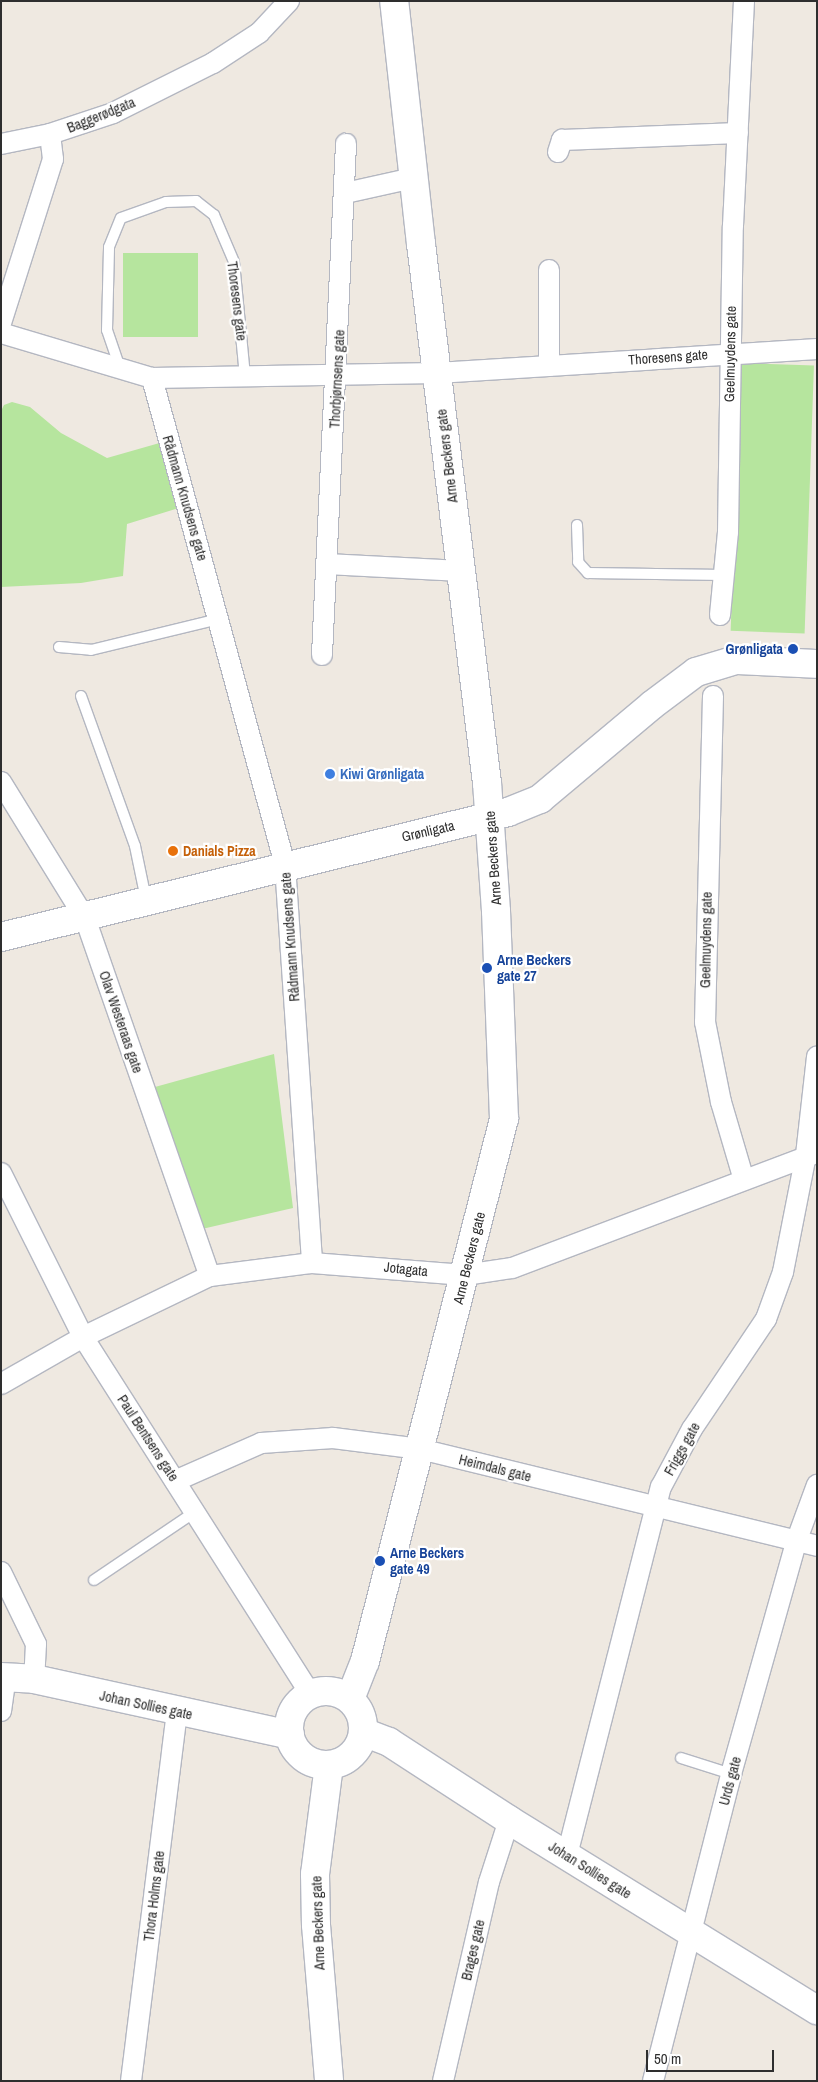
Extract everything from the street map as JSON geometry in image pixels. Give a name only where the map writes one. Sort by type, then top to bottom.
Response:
[{"type":"main road","name":"Arne Beckers gate","points":[[350,1700],[365,1661],[504,1119],[490,816],[413,178],[394,1]]},
{"type":"main road","name":"Grønligata","points":[[1,937],[85,918],[146,900],[490,816],[540,799],[652,705],[696,672],[736,660],[817,664]]},
{"type":"main road","name":"Johan Sollies gate","points":[[4,1677],[34,1679],[177,1712],[290,1735]]},
{"type":"main road","points":[[335,1692],[350,1700],[360,1714],[363,1732],[352,1755],[329,1765],[304,1758],[290,1735],[291,1716],[296,1707],[311,1695],[335,1692]]},
{"type":"main road","name":"Johan Sollies gate","points":[[363,1732],[389,1742],[509,1820],[817,2010]]},
{"type":"main road","name":"Arne Beckers gate","points":[[329,1765],[315,1874],[316,1925],[330,2081]]},
{"type":"street","name":"Baggerødgata","points":[[1,323],[52,159],[50,134],[113,113],[214,63],[259,33],[289,1]]},
{"type":"street","name":"Geelmuydens gate","points":[[720,614],[724,575],[730,353],[744,1]]},
{"type":"street","points":[[558,152],[562,140],[738,133]]},
{"type":"street","points":[[1,144],[50,134]]},
{"type":"street","name":"Thorbjørnsens gate","points":[[322,655],[337,375],[346,144]]},
{"type":"street","points":[[345,193],[413,178]]},
{"type":"street","points":[[549,270],[549,366]]},
{"type":"street","name":"Thoresens gate","points":[[1,333],[152,378],[437,373],[817,349]]},
{"type":"street","name":"Rådmann Knudsens gate","points":[[152,378],[285,866],[312,1263]]},
{"type":"street","points":[[327,564],[461,571]]},
{"type":"street","name":"Geelmuydens gate","points":[[712,696],[705,1022],[721,1102],[744,1180]]},
{"type":"street","name":"Olav Westeraas gate","points":[[1,782],[85,918],[210,1276]]},
{"type":"street","name":"Friggs gate","points":[[567,1855],[661,1487],[692,1429],[766,1320],[783,1272],[811,1154],[817,1057]]},
{"type":"street","name":"Jotagata","points":[[1,1384],[83,1337],[210,1276],[312,1263],[465,1275],[512,1268],[811,1154]]},
{"type":"street","name":"Paul Bentsens gate","points":[[1,1173],[83,1337],[311,1695]]},
{"type":"street","name":"Heimdals gate","points":[[175,1481],[261,1443],[295,1438],[333,1438],[420,1449],[817,1546]]},
{"type":"street","name":"Urds gate","points":[[652,2081],[731,1774],[796,1542],[817,1484]]},
{"type":"street","points":[[1,1572],[36,1644],[34,1679]]},
{"type":"street","points":[[1,1711],[4,1677]]},
{"type":"street","name":"Thora Holms gate","points":[[131,2081],[177,1712]]},
{"type":"street","name":"Brages gate","points":[[443,2081],[489,1882],[509,1820]]},
{"type":"lane","name":"Thoresens gate","points":[[120,368],[106,330],[109,247],[121,218],[166,202],[196,201],[214,214],[234,262],[246,376]]},
{"type":"lane","points":[[577,524],[578,562],[588,573],[724,575]]},
{"type":"lane","points":[[59,647],[91,650],[219,619]]},
{"type":"lane","points":[[81,696],[135,846],[146,900]]},
{"type":"lane","points":[[94,1580],[195,1512]]},
{"type":"lane","points":[[681,1758],[731,1774]]},
{"type":"green space","points":[[123,253],[198,253],[198,337],[123,337]]},
{"type":"green space","points":[[740,363],[814,366],[805,633],[731,631]]},
{"type":"green space","points":[[12,402],[30,407],[61,433],[107,458],[163,442],[182,507],[127,524],[123,576],[81,583],[1,587],[1,411],[4,405]]},
{"type":"green space","points":[[274,1054],[293,1208],[202,1229],[155,1087]]},
{"type":"place","name":"Grønligata","points":[[793,649]]},
{"type":"place","name":"Kiwi Grønligata","points":[[330,774]]},
{"type":"place","name":"Danials Pizza","points":[[173,851]]},
{"type":"place","name":"Arne Beckers gate 27","points":[[487,968]]},
{"type":"place","name":"Arne Beckers gate 49","points":[[380,1561]]}]
